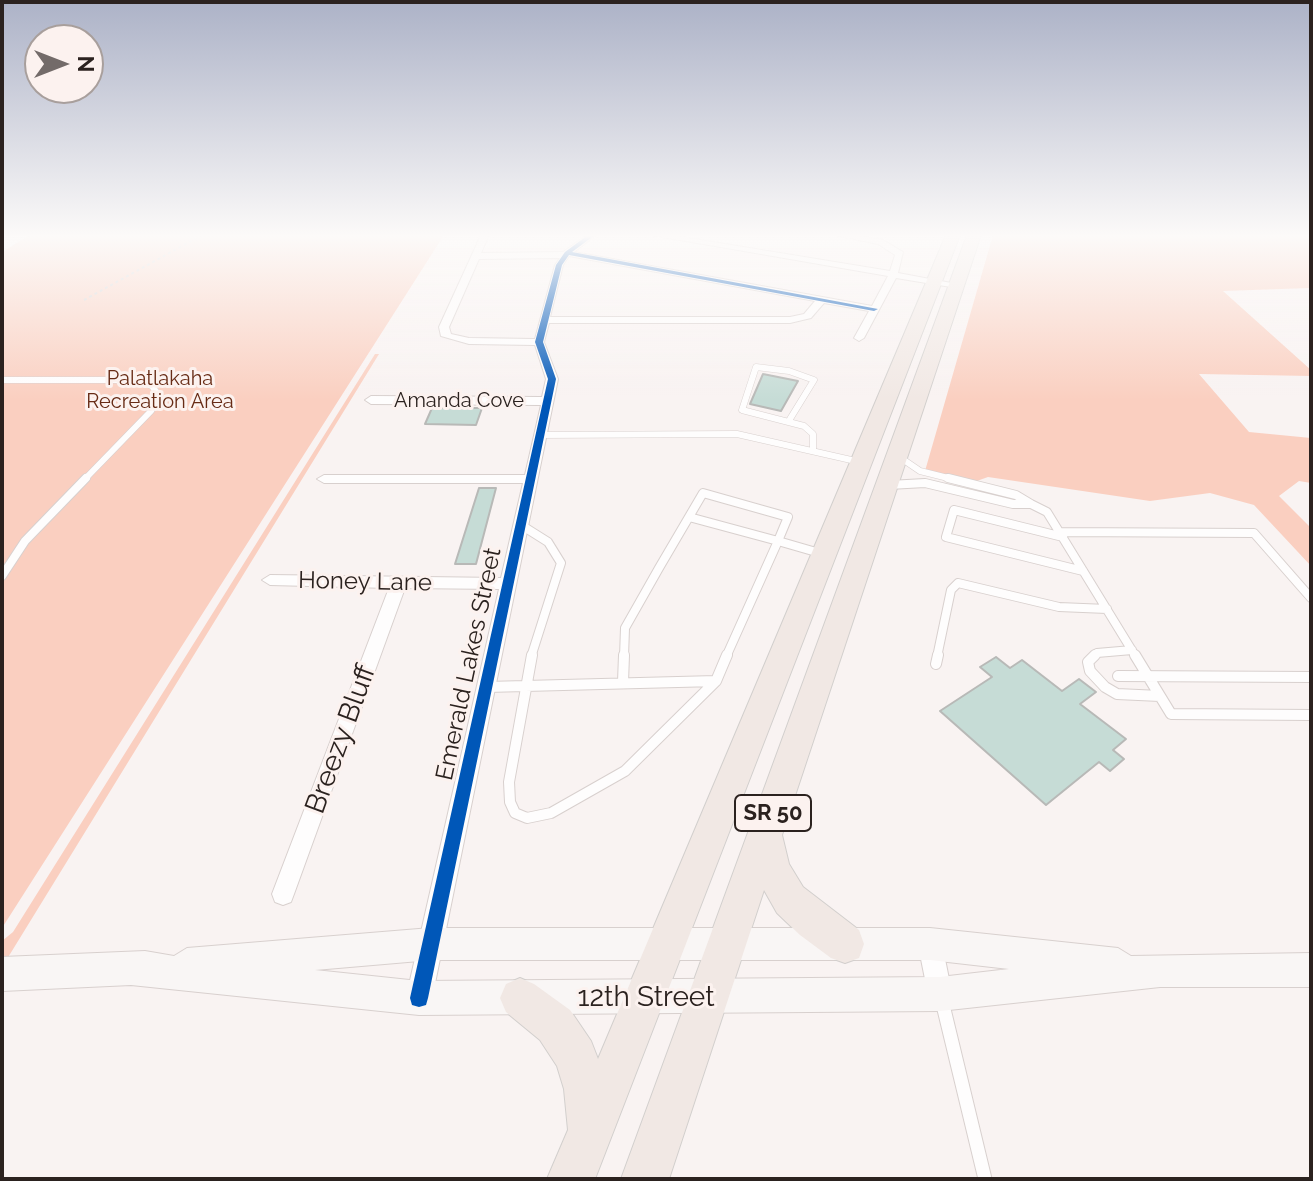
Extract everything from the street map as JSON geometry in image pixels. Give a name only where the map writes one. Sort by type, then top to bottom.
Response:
[{"type":"highway","name":"SR 50","points":[[571,1179],[861,462],[943,290]]},
{"type":"highway","name":"SR 50","points":[[645,1179],[893,471],[944,290]]},
{"type":"highway","points":[[765,836],[773,871],[790,900],[813,922],[845,944]]},
{"type":"highway","points":[[520,998],[555,1025],[576,1056],[586,1089],[589,1131]]},
{"type":"main road","name":"12th Street","points":[[2,974],[132,969],[431,944],[930,944],[1160,970]]},
{"type":"main road","name":"12th Street","points":[[132,969],[419,998],[940,994],[1160,970],[1311,970]]},
{"type":"street","points":[[461,290],[444,327],[446,336],[469,341],[539,342],[555,290]]},
{"type":"street","points":[[766,290],[874,309]]},
{"type":"street","points":[[859,338],[885,290]]},
{"type":"street","points":[[545,320],[790,320],[807,316],[821,300]]},
{"type":"street","name":"Emerald Lakes Street","points":[[419,998],[553,374],[539,342]]},
{"type":"street","name":"Amanda Cove","points":[[371,400],[547,401]]},
{"type":"street","points":[[324,479],[531,479]]},
{"type":"street","name":"Honey Lane","points":[[270,580],[508,584]]},
{"type":"street","name":"Breezy Bluff","points":[[283,894],[398,584]]},
{"type":"street","points":[[930,944],[940,994]]},
{"type":"lane","points":[[790,419],[814,380],[789,371],[756,367],[742,410],[790,419],[813,434],[813,451]]},
{"type":"lane","points":[[2,380],[134,380],[152,386],[160,397],[151,411],[25,541],[2,576]]},
{"type":"lane","points":[[540,435],[737,434],[861,462]]},
{"type":"lane","points":[[893,471],[925,483],[1013,504],[1031,504]]},
{"type":"lane","points":[[893,471],[920,471],[1016,495],[1047,512],[1171,714],[1311,715]]},
{"type":"lane","points":[[521,525],[548,542],[561,563],[534,643],[509,782],[510,802],[515,813],[527,818],[562,808],[625,771],[716,681],[788,517],[703,493],[625,628],[623,682]]},
{"type":"lane","points":[[1083,571],[946,537],[954,510],[1061,534],[1254,533],[1311,598]]},
{"type":"lane","points":[[689,517],[824,555]]},
{"type":"lane","points":[[936,664],[951,590],[958,583],[974,584],[1059,607],[1107,609]]},
{"type":"lane","points":[[1132,650],[1097,653],[1088,662],[1090,671],[1096,680],[1117,694],[1160,696]]},
{"type":"lane","points":[[1118,676],[1311,677]]},
{"type":"lane","points":[[487,687],[716,681]]},
{"type":"lane","points":[[940,994],[985,1179]]},
{"type":"path","points":[[84,300],[102,290]]},
{"type":"green space","name":"Palatlakaha Recreation Area","points":[[2,290],[409,290],[2,928]]},
{"type":"green space","points":[[977,290],[1249,290],[1223,291],[1311,370],[1311,376],[1199,374],[1249,432],[1311,438],[1311,483],[1299,481],[1279,496],[1311,528],[1311,566],[1254,505],[1210,493],[1150,501],[988,477],[974,482],[925,471]]},
{"type":"green space","points":[[375,354],[379,354],[7,959],[2,959],[2,941],[13,932]]},
{"type":"building","points":[[763,374],[798,381],[781,411],[750,404]]},
{"type":"building","points":[[432,408],[482,408],[476,425],[425,424]]},
{"type":"building","points":[[479,488],[496,488],[476,564],[455,564]]},
{"type":"building","points":[[996,657],[1010,668],[1022,660],[1062,691],[1079,679],[1096,692],[1080,704],[1126,739],[1113,750],[1124,759],[1110,771],[1099,762],[1046,805],[940,711],[992,677],[980,667]]},
{"type":"cycle path","points":[[419,998],[552,379],[539,342],[552,290]]},
{"type":"cycle path","points":[[770,290],[874,309]]}]
